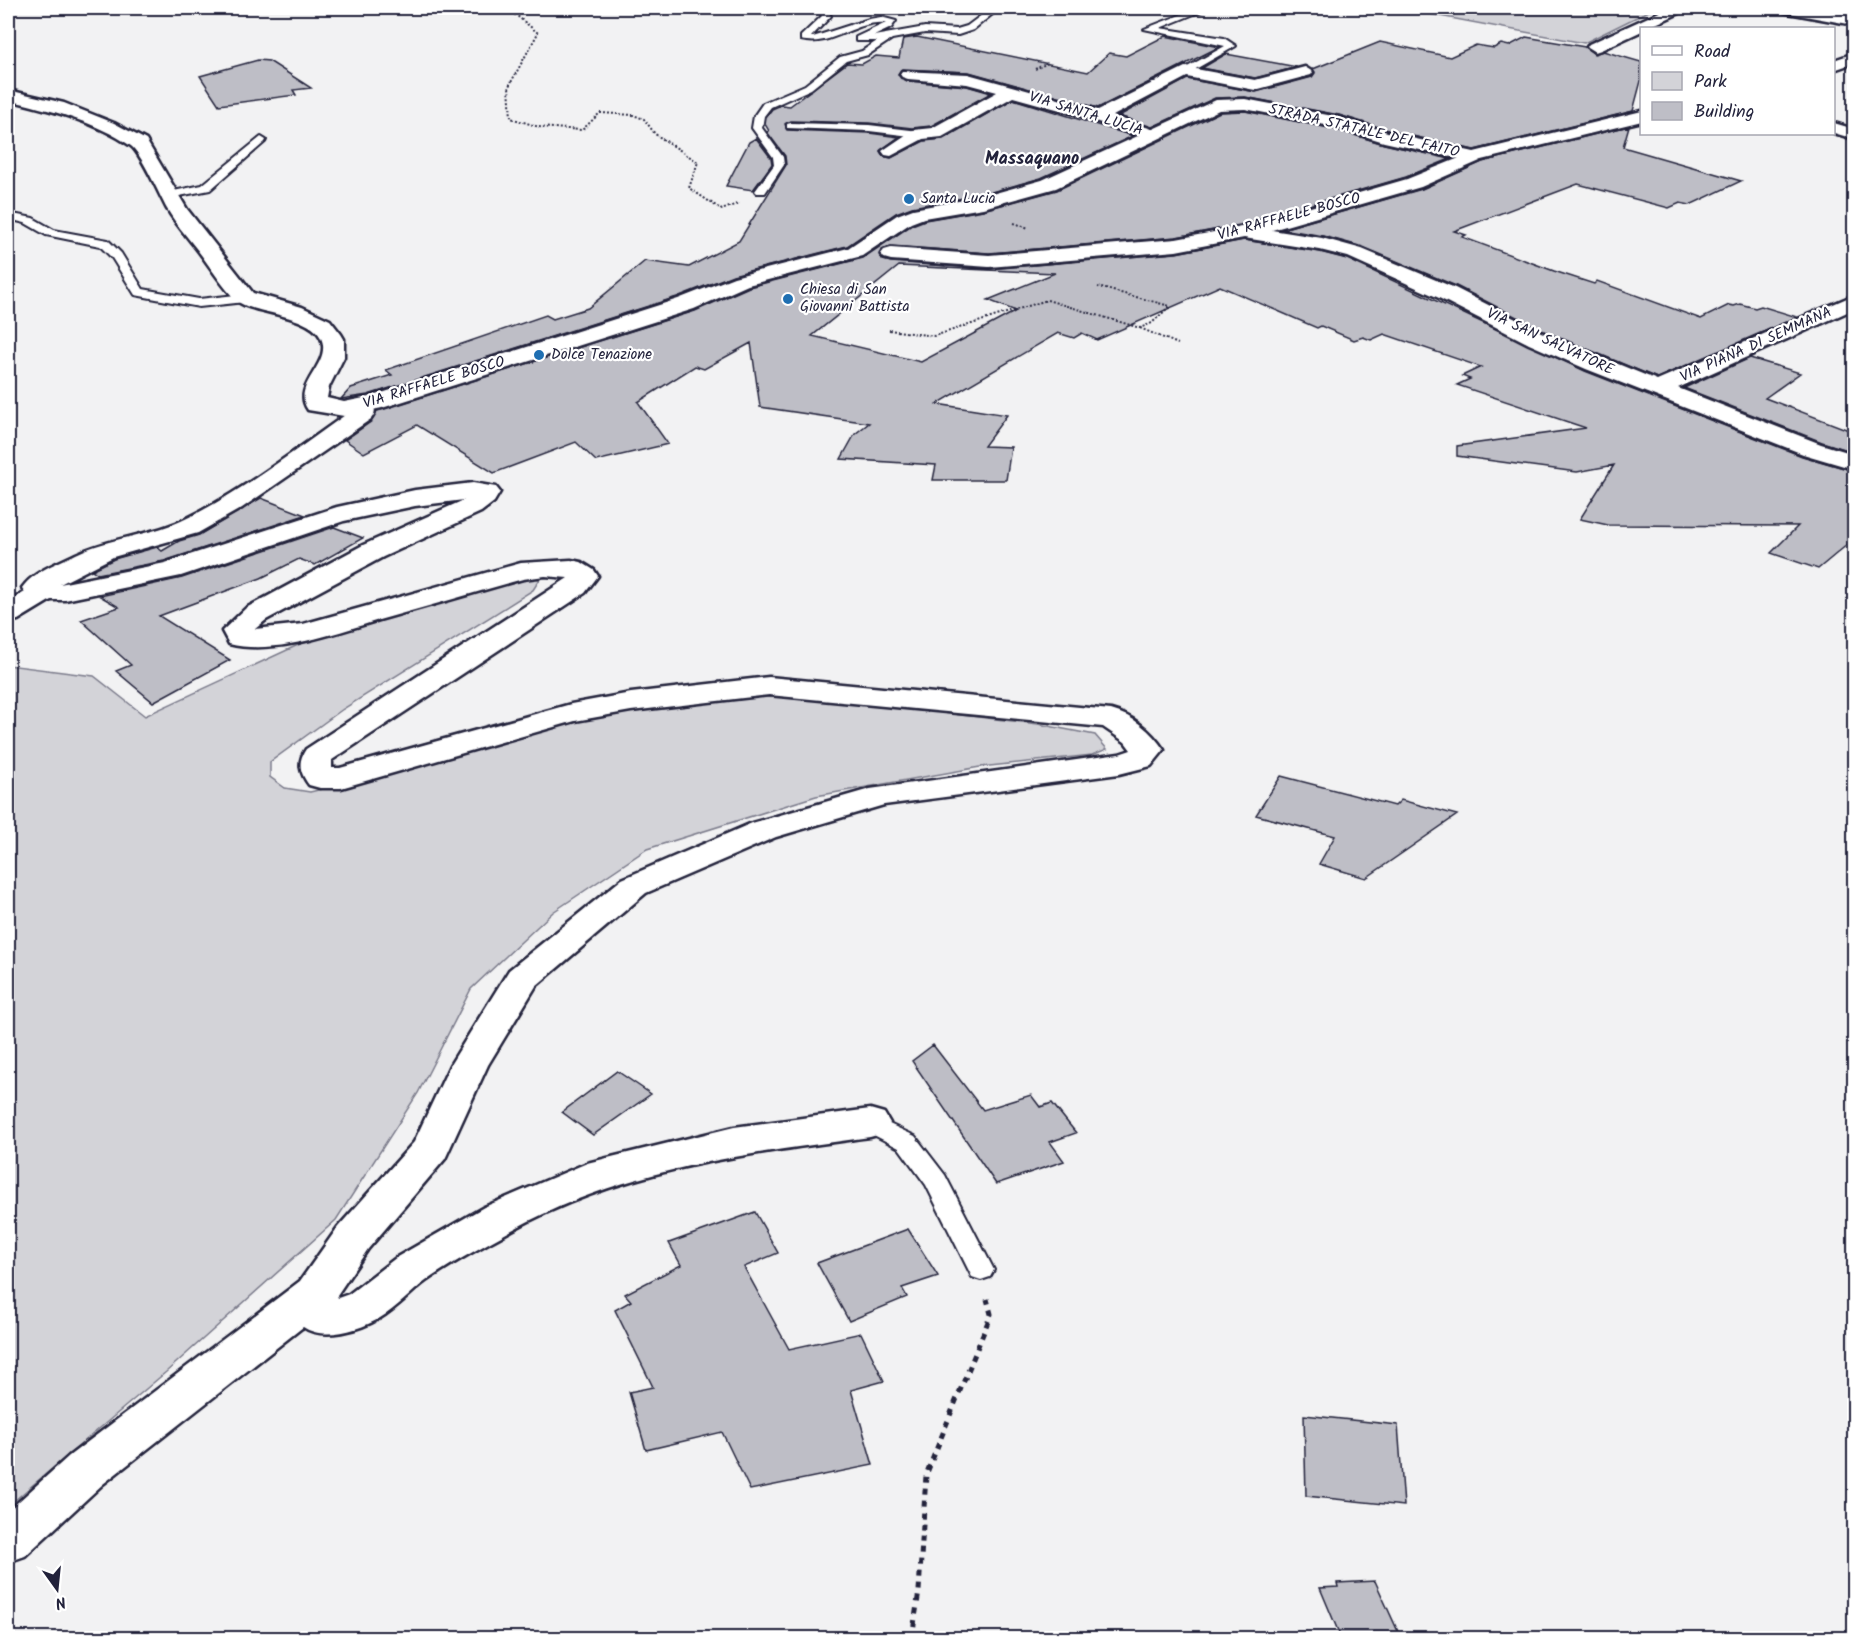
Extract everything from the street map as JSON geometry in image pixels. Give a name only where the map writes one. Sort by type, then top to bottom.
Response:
[{"type":"street","points":[[1595,47],[1679,8]]},
{"type":"street","points":[[1783,8],[1854,21]]},
{"type":"street","points":[[1835,64],[1854,58]]},
{"type":"street","points":[[1098,117],[1114,111],[1185,72],[1255,85],[1305,72]]},
{"type":"street","points":[[908,74],[969,79],[1011,91]]},
{"type":"street","name":"VIA SANTA LUCIA","points":[[891,151],[919,134],[936,133],[1011,91],[1152,135]]},
{"type":"street","points":[[8,95],[58,107],[108,127],[140,144],[178,211],[245,298]]},
{"type":"street","name":"STRADA STATALE DEL FAITO","points":[[855,252],[904,219],[920,213],[983,202],[1049,184],[1216,105],[1245,104],[1338,122],[1390,138],[1474,157]]},
{"type":"street","name":"VIA RAFFAELE BOSCO","points":[[891,254],[989,261],[1176,245],[1244,232],[1414,183],[1474,157],[1640,116]]},
{"type":"street","points":[[1835,129],[1854,134]]},
{"type":"street","name":"VIA SAN SALVATORE","points":[[1244,232],[1322,244],[1355,254],[1447,292],[1537,339],[1657,389],[1812,449],[1854,462]]},
{"type":"street","name":"VIA RAFFAELE BOSCO","points":[[245,298],[294,312],[322,325],[333,339],[332,359],[322,375],[314,396],[316,405],[344,409],[363,407],[686,304],[741,281],[855,252]]},
{"type":"street","name":"VIA PIANA DI SEMMANA","points":[[1657,389],[1854,301]]},
{"type":"street","points":[[8,1541],[86,1470],[315,1293],[353,1238],[431,1149],[469,1065],[522,978],[634,886],[764,830],[881,796],[1119,764],[1140,759],[1148,750],[1136,735],[1111,719],[770,686],[631,702],[571,713],[341,778],[320,778],[316,768],[317,756],[576,587],[584,576],[572,568],[520,571],[305,632],[264,638],[239,638],[236,631],[256,614],[374,551],[472,506],[485,497],[487,492],[473,491],[415,498],[337,515],[171,570],[65,592],[45,592],[36,588],[54,575],[103,551],[189,526],[233,503],[331,434],[357,420],[363,414],[363,407]]},
{"type":"street","points":[[8,614],[45,592]]},
{"type":"street","points":[[315,1293],[319,1316],[340,1315],[364,1306],[412,1269],[499,1218],[601,1173],[734,1142],[870,1123]]},
{"type":"lane","points":[[822,8],[827,16],[804,38],[810,41],[821,40],[868,22],[886,20],[892,21],[888,26],[860,39],[889,38],[925,30],[958,32],[970,28],[996,8]]},
{"type":"lane","points":[[1185,72],[1231,46],[1224,41],[1149,28],[1205,8]]},
{"type":"lane","points":[[761,191],[779,165],[778,157],[758,128],[759,116],[767,105],[808,87],[843,59],[865,53],[889,38]]},
{"type":"lane","points":[[791,126],[869,128],[919,134]]},
{"type":"lane","points":[[169,195],[206,188],[261,140]]},
{"type":"lane","points":[[8,216],[29,220],[50,233],[104,243],[117,256],[139,292],[198,303],[245,298]]},
{"type":"lane","points":[[870,1123],[908,1142],[936,1181],[981,1270]]},
{"type":"path","points":[[487,8],[516,15],[538,33],[509,86],[511,118],[539,127],[582,130],[600,113],[644,119],[656,134],[698,162],[689,188],[715,206],[722,210],[761,191]]},
{"type":"path","points":[[1098,287],[1170,306],[1152,323],[1140,328]]},
{"type":"path","points":[[889,330],[934,336],[1047,300],[1140,328],[1178,344]]},
{"type":"path","points":[[912,1638],[919,1591],[926,1475],[991,1314],[981,1270]]},
{"type":"green space","points":[[1397,8],[1655,8],[1584,43]]},
{"type":"green space","points":[[529,577],[540,579],[533,590],[343,709],[270,762],[270,777],[285,788],[310,792],[381,775],[572,721],[733,696],[825,699],[1038,724],[1095,735],[1107,749],[1092,755],[980,767],[816,796],[647,849],[553,912],[471,989],[418,1093],[336,1220],[166,1372],[8,1506],[8,665],[94,676],[145,716],[311,639]]},
{"type":"building","points":[[1165,36],[1219,47],[1098,108],[969,72],[902,69],[898,75],[907,81],[967,86],[991,93],[931,126],[912,128],[869,123],[791,121],[785,124],[787,130],[869,133],[899,137],[880,151],[883,156],[891,158],[924,141],[943,139],[1013,99],[1133,136],[1041,178],[981,195],[912,207],[896,213],[847,246],[733,275],[677,297],[368,395],[341,399],[351,388],[392,375],[386,370],[546,315],[553,319],[588,308],[645,261],[689,267],[739,241],[786,165],[785,156],[767,132],[769,131],[765,124],[766,117],[772,109],[781,105],[790,106],[847,63],[862,64],[876,56],[899,58],[903,39],[917,37],[1088,72],[1109,53],[1126,56]]},
{"type":"building","points":[[1526,37],[1585,47],[1594,54],[1603,51],[1640,62],[1640,85],[1633,111],[1474,150],[1395,132],[1339,115],[1245,97],[1215,98],[1152,127],[1119,116],[1187,79],[1256,92],[1312,77],[1315,73],[1313,69],[1380,42],[1450,57],[1476,45],[1494,48],[1501,44],[1509,46]]},
{"type":"building","points":[[1226,54],[1297,67],[1255,78],[1202,68]]},
{"type":"building","points":[[258,60],[269,61],[311,88],[293,90],[296,95],[219,105],[200,76]]},
{"type":"building","points":[[1245,111],[1334,129],[1384,144],[1450,159],[1406,177],[1240,225],[1176,237],[989,253],[891,246],[882,249],[879,255],[883,260],[891,262],[989,269],[1176,253],[1244,240],[1320,252],[1347,259],[1585,371],[1802,456],[1854,471],[1854,539],[1818,569],[1771,553],[1798,526],[1608,525],[1580,519],[1614,465],[1577,472],[1457,456],[1457,446],[1586,428],[1457,385],[1470,379],[1462,376],[1481,367],[1384,334],[1371,340],[1363,337],[1354,340],[1321,326],[1317,328],[1220,286],[1097,340],[1082,333],[1074,338],[1058,333],[937,404],[1007,415],[984,446],[1011,447],[1006,480],[933,480],[936,465],[841,459],[855,434],[869,423],[760,407],[751,343],[704,369],[695,366],[638,402],[668,444],[596,461],[576,442],[494,473],[417,425],[364,453],[345,440],[372,421],[377,411],[695,311],[749,287],[863,258],[912,225],[925,220],[983,210],[1057,190],[1220,112]],"holes":[[[899,266],[1055,273],[988,300],[1016,311],[921,362],[812,336]]]},
{"type":"building","points":[[1629,126],[1623,147],[1741,181],[1690,205],[1680,203],[1669,208],[1578,184],[1454,231],[1466,235],[1462,237],[1554,271],[1594,284],[1597,281],[1701,319],[1729,305],[1740,304],[1755,308],[1761,306],[1797,317],[1657,378],[1546,332],[1456,286],[1363,247],[1323,236],[1282,229],[1422,189],[1482,162]]},
{"type":"building","points":[[756,138],[771,158],[772,164],[753,190],[726,186],[749,142]]},
{"type":"building","points":[[1750,358],[1800,373],[1765,398],[1854,432],[1854,452],[1822,442],[1684,388]]},
{"type":"building","points":[[261,498],[305,515],[164,561],[98,574],[92,570],[114,559],[157,547],[162,551],[179,541],[199,535]]},
{"type":"building","points":[[334,527],[363,538],[315,565],[299,559],[261,578],[159,616],[230,660],[153,702],[116,671],[131,665],[81,620],[119,607],[100,596],[182,578]]},
{"type":"building","points":[[1281,776],[1395,806],[1401,800],[1457,815],[1366,878],[1319,864],[1335,836],[1256,815]]},
{"type":"building","points":[[933,1045],[983,1110],[1031,1095],[1040,1107],[1052,1103],[1076,1133],[1050,1142],[1064,1161],[996,1184],[912,1061]]},
{"type":"building","points":[[617,1071],[651,1094],[593,1135],[562,1112]]},
{"type":"building","points":[[755,1212],[778,1253],[744,1267],[789,1349],[861,1333],[884,1381],[851,1390],[873,1465],[750,1490],[722,1432],[646,1450],[629,1392],[653,1387],[615,1310],[631,1301],[625,1294],[681,1265],[669,1243]]},
{"type":"building","points":[[908,1229],[938,1276],[902,1288],[907,1297],[849,1321],[817,1263]]},
{"type":"building","points":[[1304,1415],[1398,1425],[1404,1506],[1306,1496]]},
{"type":"building","points":[[1375,1581],[1401,1638],[1341,1638],[1320,1588],[1338,1587],[1337,1583]]},
{"type":"place","name":"Santa Lucia","points":[[909,199]]},
{"type":"place","name":"Chiesa di San Giovanni Battista","points":[[788,299]]},
{"type":"place","name":"Dolce Tenazione","points":[[539,355]]},
{"type":"district","name":"Massaquano","points":[[1032,159]]}]
